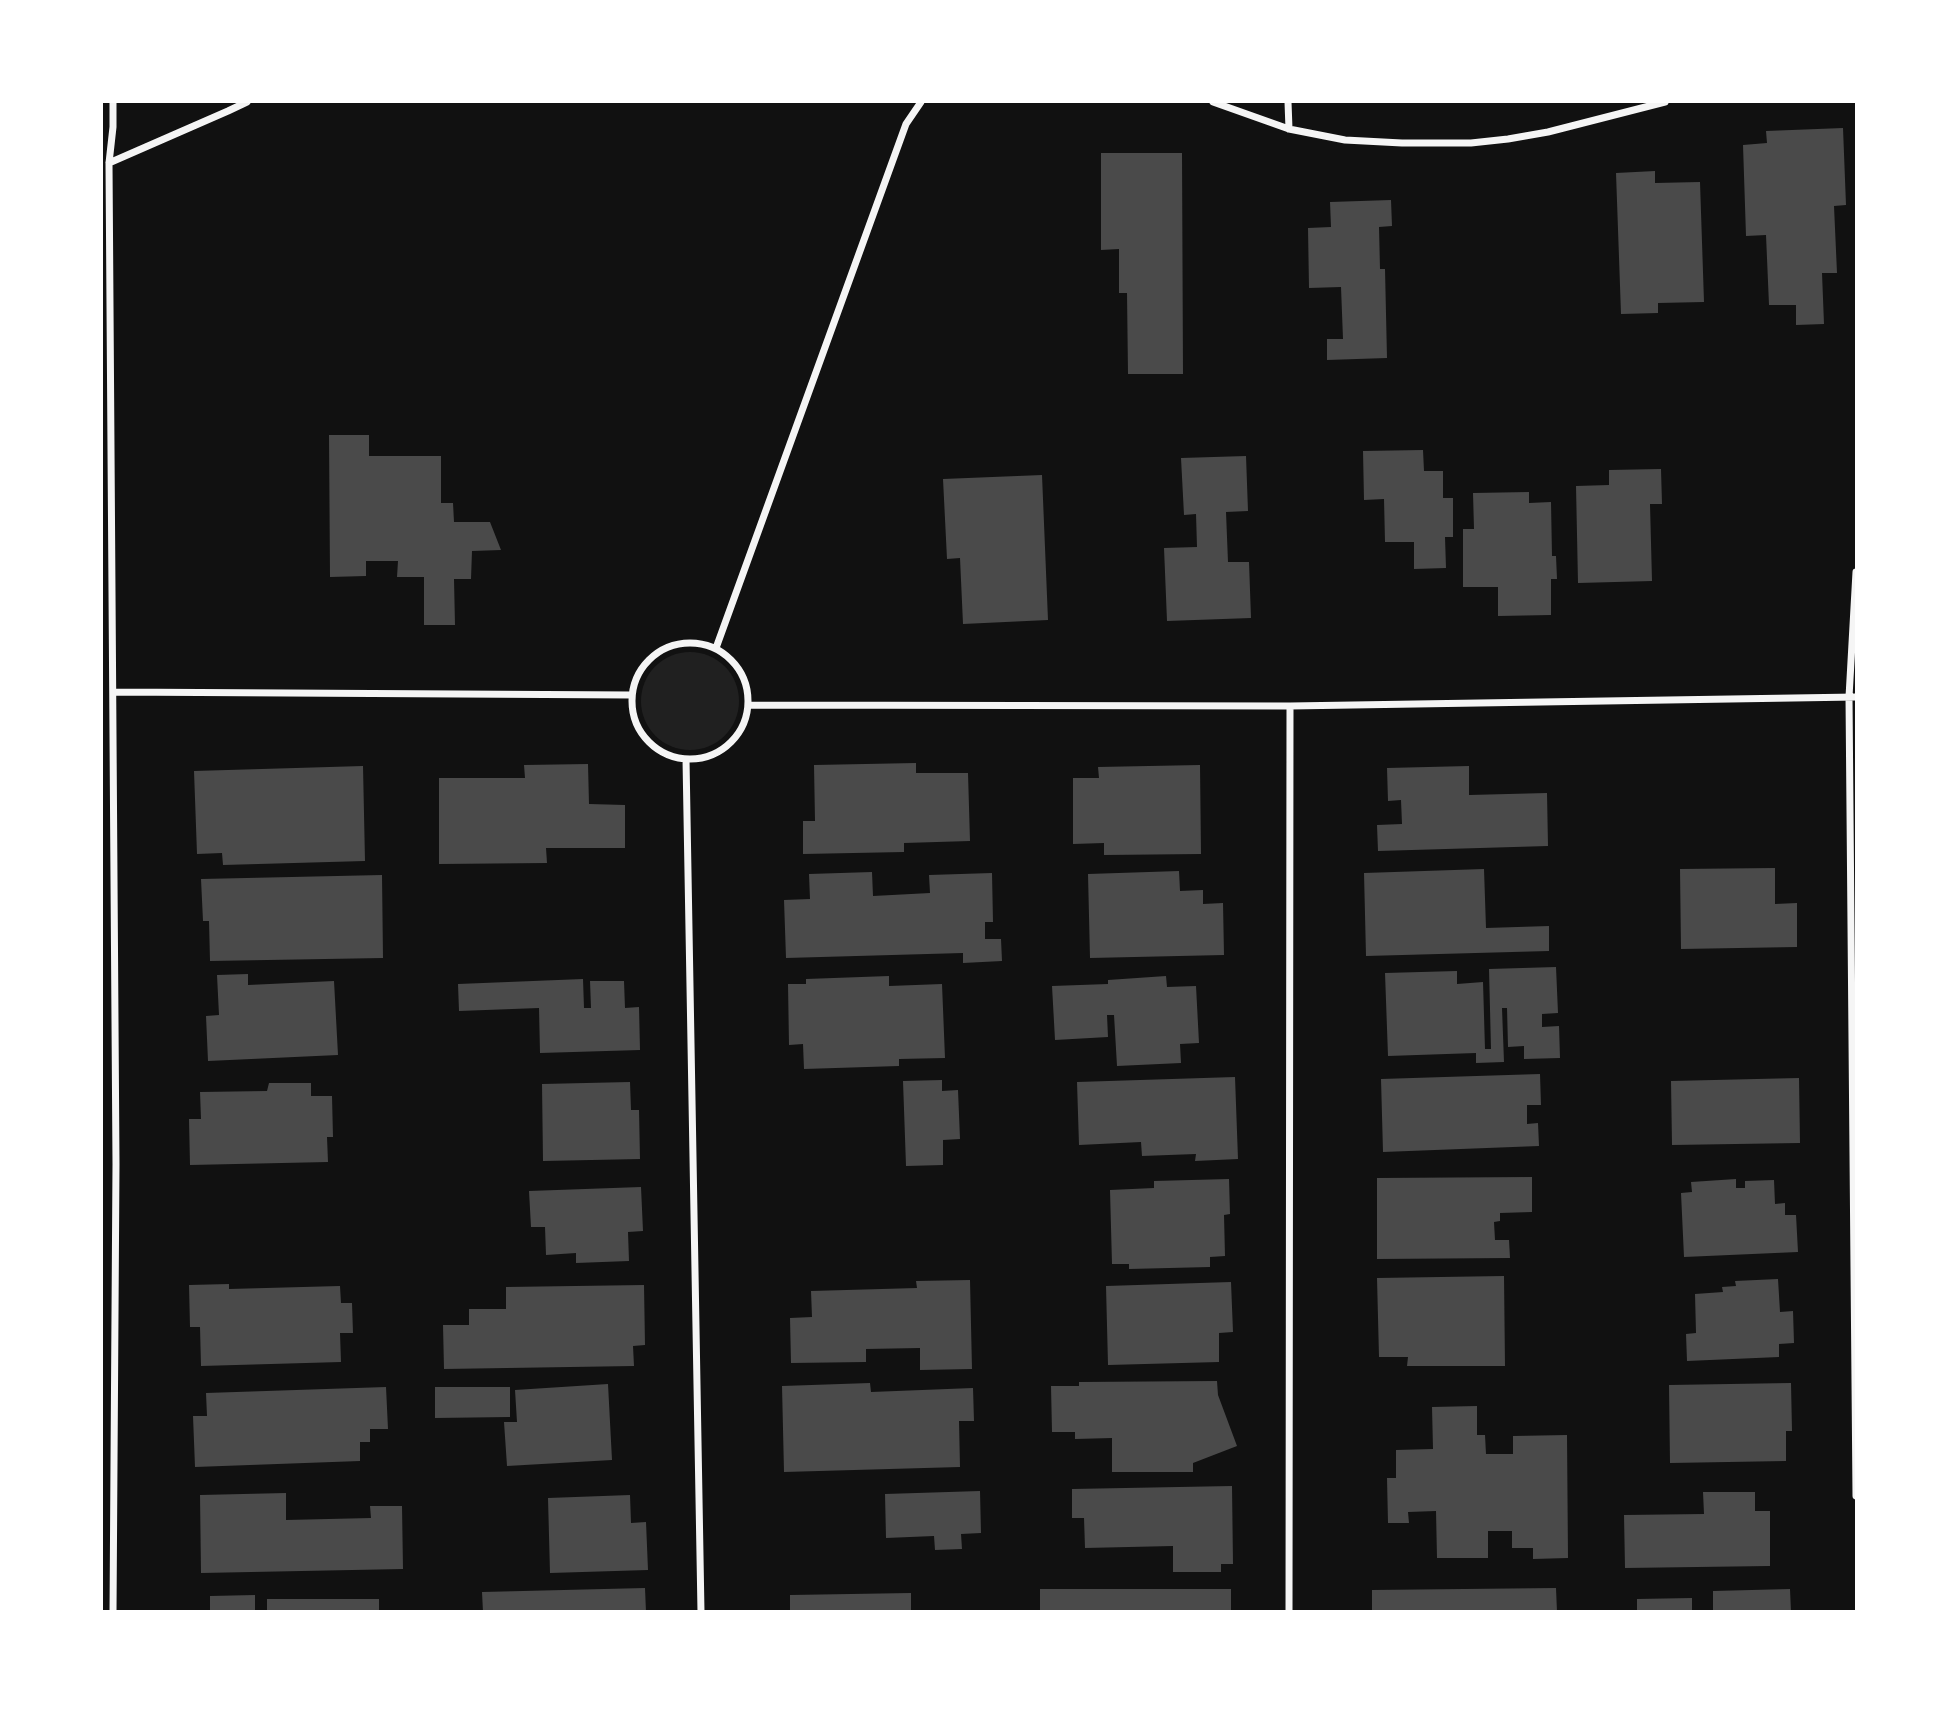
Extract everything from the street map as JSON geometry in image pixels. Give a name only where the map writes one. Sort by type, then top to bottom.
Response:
[{"type":"street","points":[[113,102],[109,163],[116,1164],[113,1612]]},
{"type":"street","points":[[109,163],[247,102]]},
{"type":"street","points":[[716,648],[906,124],[921,102]]},
{"type":"street","points":[[1213,102],[1289,130],[1345,140],[1402,143],[1471,143],[1548,132],[1664,102]]},
{"type":"street","points":[[1288,102],[1289,130]]},
{"type":"street","points":[[1857,572],[1853,697],[1857,1496]]},
{"type":"street","points":[[679,643],[698,643],[716,648],[730,658],[741,672],[747,688],[749,705],[745,722],[735,738],[722,750],[704,758],[686,759],[668,755],[651,746],[639,732],[632,714],[631,695],[636,677],[646,661],[661,649],[679,643]]},
{"type":"street","points":[[113,692],[631,695]]},
{"type":"street","points":[[749,705],[1290,706],[1853,697]]},
{"type":"street","points":[[1289,1612],[1290,706]]},
{"type":"street","points":[[686,759],[701,1612]]},
{"type":"shaded area","points":[[690,652],[709,655],[725,666],[736,682],[739,701],[736,720],[725,736],[709,747],[690,750],[671,747],[655,736],[644,720],[641,701],[644,682],[655,666],[671,655]]},
{"type":"building","points":[[1843,128],[1846,205],[1834,206],[1837,273],[1822,273],[1824,324],[1796,325],[1796,305],[1769,305],[1766,235],[1746,236],[1743,145],[1767,143],[1766,131]]},
{"type":"building","points":[[1101,153],[1182,153],[1183,374],[1128,374],[1127,293],[1119,293],[1119,249],[1101,250]]},
{"type":"building","points":[[1655,171],[1655,183],[1700,182],[1704,302],[1658,303],[1658,313],[1621,314],[1616,173]]},
{"type":"building","points":[[1391,200],[1392,226],[1379,227],[1380,269],[1385,269],[1387,358],[1327,360],[1327,339],[1343,339],[1341,287],[1309,288],[1308,228],[1331,227],[1330,202]]},
{"type":"building","points":[[329,435],[369,435],[369,456],[441,456],[441,503],[453,503],[454,522],[490,522],[501,550],[472,551],[471,579],[454,579],[455,625],[424,625],[424,577],[397,577],[398,561],[366,561],[366,576],[330,577]]},
{"type":"building","points":[[1423,450],[1424,471],[1443,471],[1443,498],[1453,498],[1453,537],[1445,537],[1446,568],[1414,569],[1414,542],[1385,542],[1384,499],[1364,500],[1363,451]]},
{"type":"building","points":[[1246,456],[1248,511],[1226,512],[1228,562],[1249,562],[1251,618],[1167,621],[1164,548],[1197,547],[1196,514],[1184,515],[1181,458]]},
{"type":"building","points":[[1661,469],[1662,504],[1650,504],[1652,581],[1578,583],[1576,486],[1609,485],[1609,470]]},
{"type":"building","points":[[1042,475],[1048,620],[963,624],[960,558],[947,559],[943,479]]},
{"type":"building","points":[[1529,492],[1529,503],[1551,502],[1552,556],[1556,556],[1557,579],[1551,579],[1551,615],[1498,616],[1498,587],[1463,587],[1463,529],[1474,529],[1473,493]]},
{"type":"building","points":[[916,763],[916,773],[968,773],[970,841],[904,843],[904,852],[803,854],[803,821],[815,821],[814,765]]},
{"type":"building","points":[[588,764],[589,804],[625,805],[625,848],[546,848],[547,863],[439,864],[439,778],[525,778],[524,765]]},
{"type":"building","points":[[1200,765],[1201,854],[1104,855],[1104,843],[1073,844],[1073,778],[1099,778],[1098,767]]},
{"type":"building","points":[[363,766],[365,861],[223,865],[222,853],[197,854],[194,771]]},
{"type":"building","points":[[1469,766],[1469,795],[1547,793],[1548,846],[1378,851],[1377,825],[1402,824],[1401,800],[1388,801],[1387,768]]},
{"type":"building","points":[[1775,868],[1775,904],[1797,903],[1797,947],[1681,949],[1680,869]]},
{"type":"building","points":[[1484,869],[1486,928],[1549,926],[1549,951],[1366,956],[1364,873]]},
{"type":"building","points":[[1179,871],[1180,891],[1203,890],[1203,904],[1223,903],[1224,955],[1090,958],[1088,874]]},
{"type":"building","points":[[872,872],[873,896],[930,893],[929,875],[992,873],[993,922],[985,922],[985,939],[1001,939],[1002,961],[963,963],[963,953],[786,958],[784,900],[810,899],[809,874]]},
{"type":"building","points":[[382,875],[383,958],[210,961],[209,921],[203,921],[201,879]]},
{"type":"building","points":[[1556,967],[1558,1013],[1542,1014],[1542,1027],[1559,1026],[1560,1058],[1524,1059],[1524,1046],[1508,1047],[1507,1008],[1502,1008],[1504,1062],[1476,1063],[1476,1053],[1388,1056],[1385,973],[1457,971],[1457,984],[1483,982],[1485,1049],[1491,1049],[1489,969]]},
{"type":"building","points":[[248,974],[248,985],[334,981],[338,1055],[208,1061],[206,1016],[219,1015],[217,975]]},
{"type":"building","points":[[889,976],[889,986],[942,984],[945,1058],[899,1059],[899,1066],[804,1069],[803,1044],[789,1045],[788,984],[806,984],[806,979]]},
{"type":"building","points":[[1166,976],[1167,987],[1196,986],[1199,1043],[1180,1044],[1181,1063],[1117,1066],[1114,1015],[1107,1015],[1108,1037],[1055,1040],[1052,986],[1108,984],[1108,980]]},
{"type":"building","points":[[583,979],[584,1008],[591,1008],[590,981],[624,981],[625,1008],[639,1007],[640,1050],[540,1053],[539,1008],[459,1011],[458,984]]},
{"type":"building","points":[[1540,1074],[1541,1105],[1527,1105],[1527,1124],[1538,1123],[1539,1146],[1383,1152],[1381,1079]]},
{"type":"building","points":[[1235,1077],[1238,1159],[1195,1161],[1196,1154],[1142,1156],[1141,1142],[1079,1145],[1077,1082]]},
{"type":"building","points":[[1799,1078],[1800,1143],[1672,1145],[1671,1081]]},
{"type":"building","points":[[942,1080],[942,1091],[958,1090],[960,1139],[943,1140],[943,1165],[906,1166],[903,1081]]},
{"type":"building","points":[[630,1082],[631,1110],[639,1110],[640,1159],[543,1161],[542,1084]]},
{"type":"building","points":[[269,1083],[311,1083],[311,1096],[332,1096],[333,1137],[327,1137],[328,1162],[190,1165],[189,1119],[201,1119],[200,1092],[267,1091]]},
{"type":"building","points":[[1532,1177],[1532,1212],[1500,1213],[1500,1221],[1494,1222],[1495,1240],[1509,1240],[1510,1258],[1377,1259],[1377,1178]]},
{"type":"building","points":[[1229,1179],[1230,1214],[1224,1215],[1225,1256],[1210,1257],[1210,1267],[1129,1269],[1129,1264],[1112,1264],[1110,1190],[1154,1188],[1154,1181]]},
{"type":"building","points":[[1736,1179],[1736,1188],[1745,1188],[1745,1181],[1774,1180],[1775,1204],[1785,1203],[1785,1215],[1796,1215],[1798,1252],[1684,1257],[1681,1193],[1692,1192],[1691,1182]]},
{"type":"building","points":[[641,1187],[643,1231],[628,1232],[629,1261],[576,1263],[576,1253],[546,1255],[545,1227],[531,1227],[529,1191]]},
{"type":"building","points":[[1504,1276],[1505,1366],[1407,1366],[1408,1357],[1379,1357],[1377,1278]]},
{"type":"building","points":[[1778,1279],[1780,1312],[1793,1311],[1794,1343],[1779,1344],[1779,1357],[1687,1361],[1686,1334],[1696,1333],[1695,1294],[1723,1292],[1722,1287],[1736,1286],[1735,1281]]},
{"type":"building","points":[[970,1280],[972,1369],[920,1370],[920,1348],[866,1349],[866,1362],[791,1363],[790,1318],[812,1317],[811,1291],[917,1288],[916,1281]]},
{"type":"building","points":[[1231,1282],[1233,1332],[1219,1333],[1219,1362],[1108,1365],[1106,1286]]},
{"type":"building","points":[[229,1284],[229,1289],[340,1286],[341,1303],[352,1303],[353,1333],[340,1333],[341,1362],[201,1366],[200,1327],[190,1327],[189,1285]]},
{"type":"building","points":[[644,1285],[645,1345],[633,1346],[634,1366],[444,1369],[443,1325],[469,1325],[469,1309],[506,1309],[506,1287]]},
{"type":"building","points":[[1217,1381],[1218,1395],[1237,1446],[1193,1463],[1193,1472],[1112,1472],[1112,1438],[1075,1439],[1075,1432],[1052,1432],[1051,1386],[1079,1386],[1079,1382]]},
{"type":"building","points":[[870,1383],[871,1392],[973,1388],[974,1421],[959,1421],[960,1467],[784,1472],[782,1386]]},
{"type":"building","points":[[1791,1383],[1792,1431],[1786,1431],[1786,1461],[1670,1463],[1669,1385]]},
{"type":"building","points":[[608,1384],[612,1460],[507,1466],[504,1422],[517,1422],[515,1390]]},
{"type":"building","points":[[386,1387],[388,1429],[370,1429],[370,1442],[360,1442],[360,1461],[195,1467],[193,1416],[207,1416],[206,1393]]},
{"type":"building","points":[[435,1387],[510,1387],[510,1417],[435,1418]]},
{"type":"building","points":[[1477,1406],[1477,1435],[1485,1435],[1486,1454],[1513,1454],[1513,1436],[1567,1435],[1568,1558],[1533,1559],[1533,1548],[1512,1548],[1512,1531],[1488,1531],[1488,1558],[1437,1558],[1436,1511],[1408,1512],[1409,1523],[1388,1523],[1387,1478],[1396,1478],[1396,1450],[1433,1449],[1432,1407]]},
{"type":"building","points":[[1232,1486],[1233,1564],[1221,1564],[1221,1572],[1173,1572],[1173,1546],[1085,1548],[1084,1518],[1072,1518],[1072,1489]]},
{"type":"building","points":[[980,1491],[981,1533],[961,1534],[962,1549],[935,1550],[934,1536],[886,1538],[885,1494]]},
{"type":"building","points":[[1703,1492],[1755,1492],[1755,1511],[1770,1511],[1770,1566],[1625,1568],[1624,1515],[1704,1514]]},
{"type":"building","points":[[286,1493],[286,1520],[371,1518],[370,1506],[402,1506],[403,1569],[201,1573],[200,1495]]},
{"type":"building","points":[[630,1495],[631,1523],[646,1522],[648,1570],[550,1573],[548,1498]]},
{"type":"building","points":[[645,1588],[646,1612],[483,1612],[482,1592]]},
{"type":"building","points":[[1556,1588],[1557,1612],[1372,1612],[1372,1590]]},
{"type":"building","points":[[1040,1589],[1231,1589],[1231,1612],[1040,1612]]},
{"type":"building","points":[[1790,1589],[1791,1612],[1713,1612],[1713,1591]]},
{"type":"building","points":[[911,1593],[911,1612],[790,1612],[790,1595]]},
{"type":"building","points":[[255,1595],[255,1612],[210,1612],[210,1596]]},
{"type":"building","points":[[1692,1598],[1692,1612],[1637,1612],[1637,1599]]},
{"type":"building","points":[[267,1599],[379,1599],[379,1612],[267,1612]]}]
